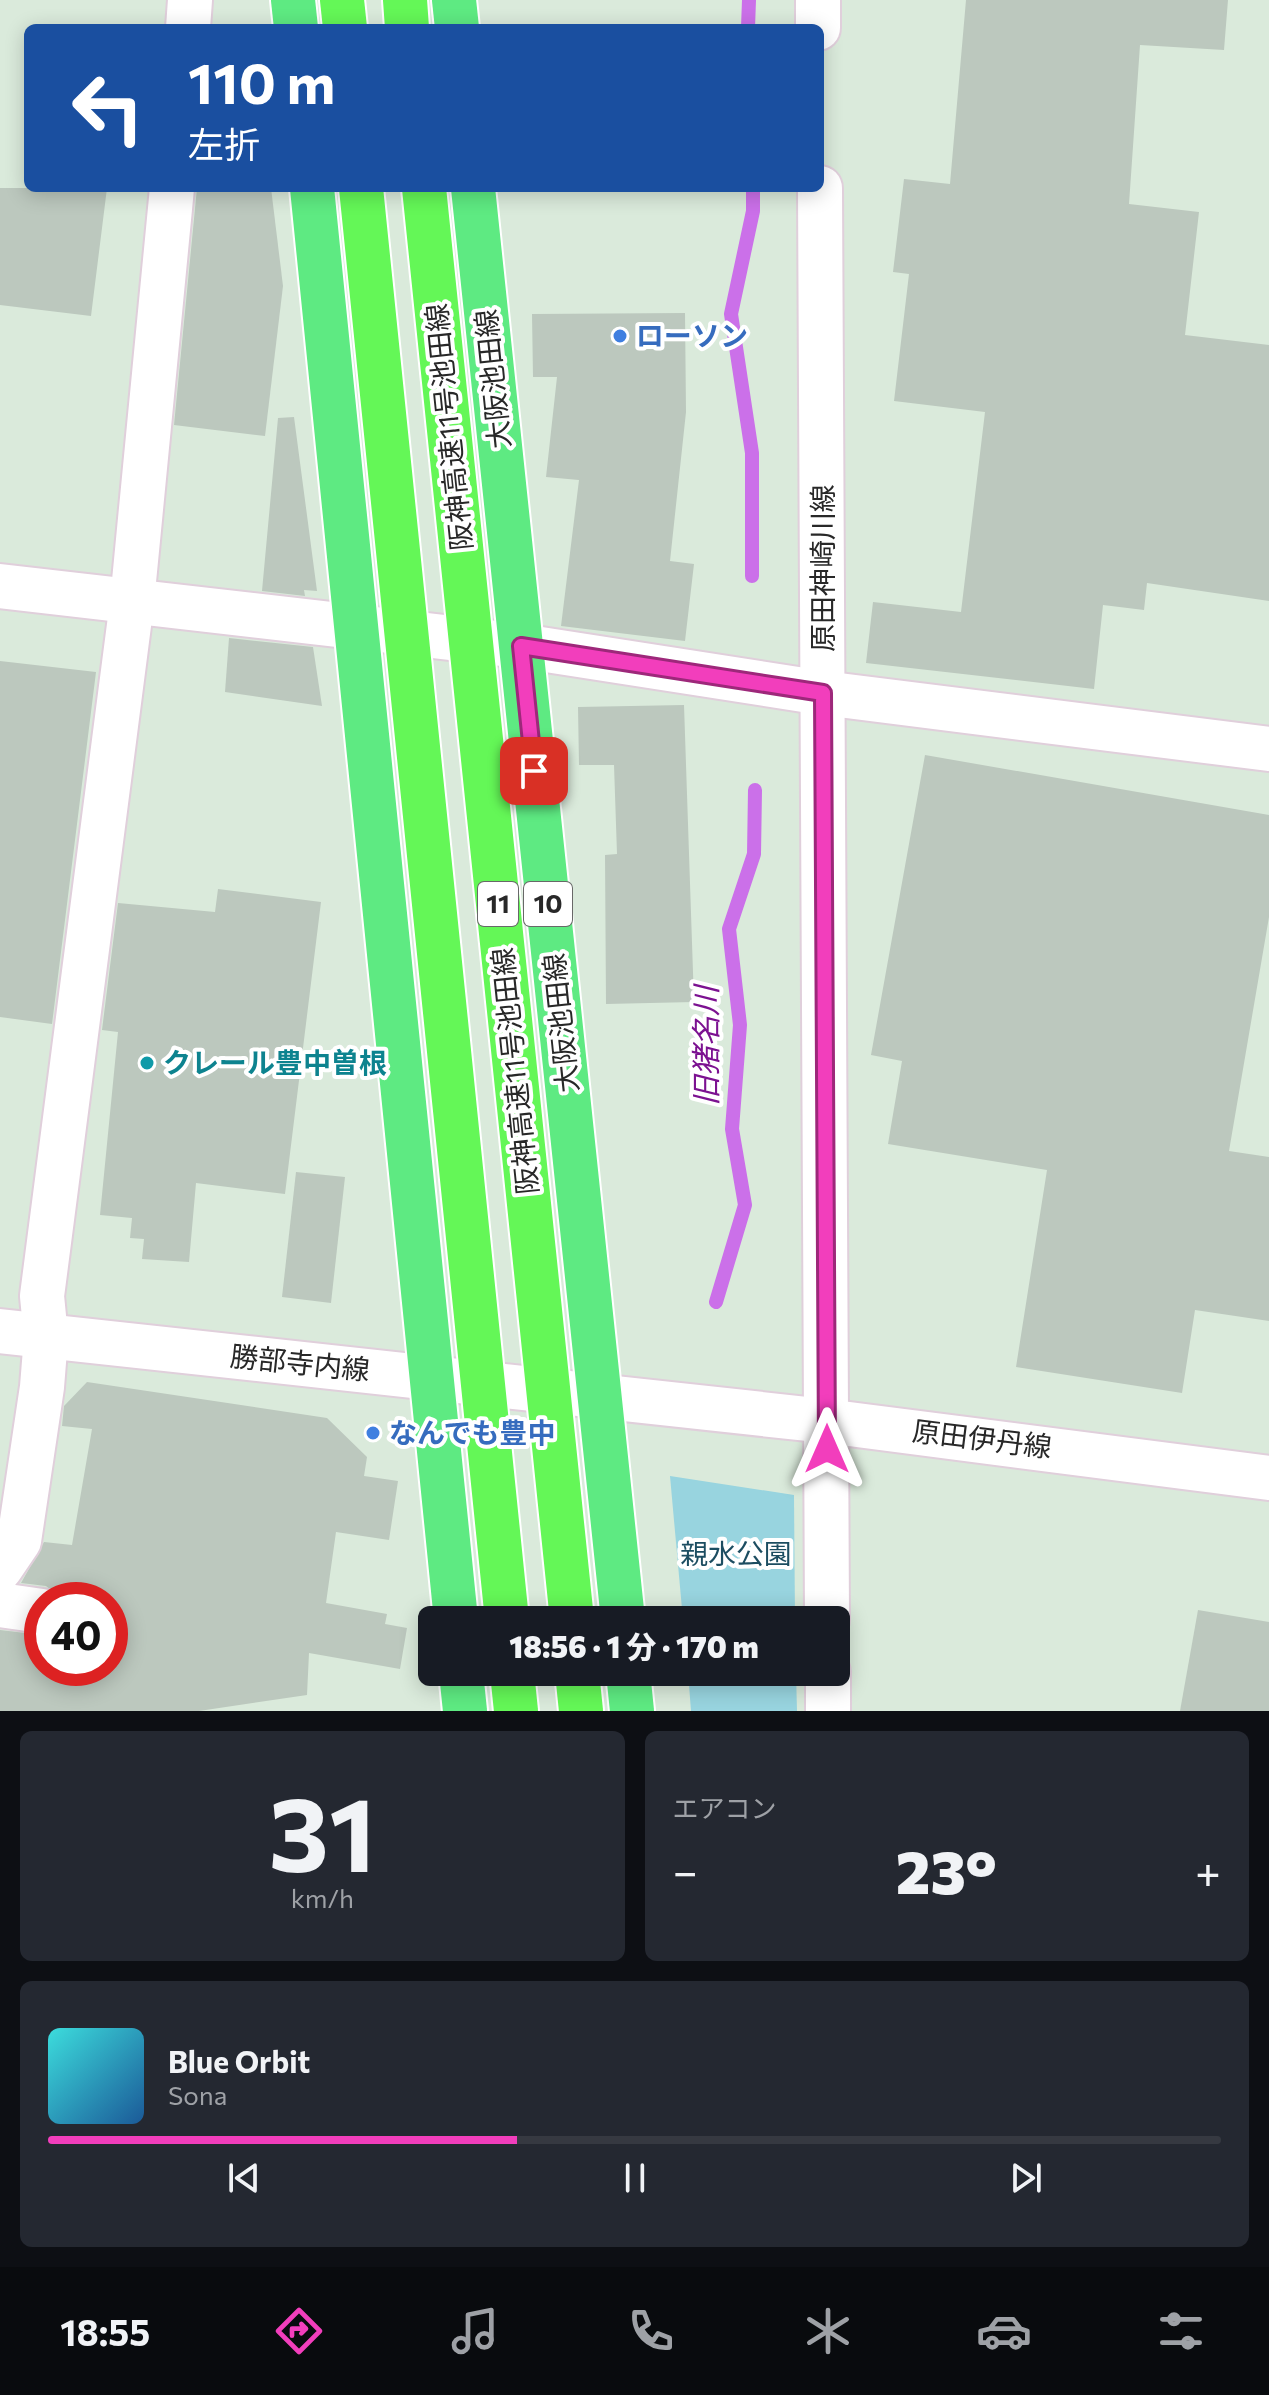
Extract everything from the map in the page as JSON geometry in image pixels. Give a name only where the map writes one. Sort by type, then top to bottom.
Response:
[{"type":"highway","points":[[342,0],[345,24]]},
{"type":"highway","points":[[405,0],[407,24]]},
{"type":"highway","name":"11","points":[[361,192],[506,1606]]},
{"type":"highway","name":"阪神高速11号池田線","points":[[424,192],[571,1606]]},
{"type":"highway","points":[[513,1686],[516,1711]]},
{"type":"highway","points":[[578,1686],[581,1711]]},
{"type":"main road","points":[[293,0],[296,24]]},
{"type":"main road","points":[[454,0],[457,24]]},
{"type":"main road","points":[[312,192],[455,1606]]},
{"type":"main road","name":"大阪池田線","points":[[473,192],[622,1606]]},
{"type":"main road","points":[[462,1686],[465,1711]]},
{"type":"main road","points":[[629,1686],[632,1711]]},
{"type":"street","points":[[188,24],[190,0]]},
{"type":"street","points":[[818,0],[818,24]]},
{"type":"street","points":[[0,1569],[19,1541],[42,1387],[46,1337],[42,1296],[132,602],[172,192]]},
{"type":"street","name":"原田神崎川線","points":[[820,192],[827,1606]]},
{"type":"street","points":[[0,586],[521,646],[823,693],[1269,749]]},
{"type":"street","name":"勝部寺内線","points":[[0,1331],[600,1395]]},
{"type":"street","name":"原田伊丹線","points":[[600,1395],[1269,1478]]},
{"type":"street","points":[[0,1605],[24,1608]]},
{"type":"street","points":[[828,1686],[828,1711]]},
{"type":"green space","name":"親水公園","points":[[670,1476],[794,1495],[795,1606],[682,1606]]},
{"type":"green space","points":[[689,1686],[796,1686],[797,1711],[691,1711]]},
{"type":"building","points":[[966,0],[1228,0],[1224,50],[1140,45],[1129,204],[1199,212],[1185,335],[1269,345],[1269,601],[1147,583],[1144,610],[1103,605],[1094,689],[866,663],[873,602],[961,612],[985,412],[894,401],[909,274],[893,272],[904,179],[950,184]]},
{"type":"building","points":[[0,188],[24,188],[24,192],[106,192],[91,316],[0,305]]},
{"type":"building","points":[[197,192],[271,192],[283,286],[265,436],[174,425]]},
{"type":"building","points":[[685,313],[686,412],[670,561],[694,564],[685,641],[561,626],[579,480],[546,477],[557,377],[533,377],[532,314]]},
{"type":"building","points":[[294,417],[317,591],[304,590],[305,596],[262,591],[278,418]]},
{"type":"building","points":[[229,638],[313,647],[322,706],[225,692]]},
{"type":"building","points":[[0,661],[96,672],[52,1024],[0,1017]]},
{"type":"building","points":[[684,705],[694,1002],[606,1004],[605,855],[617,854],[614,765],[579,765],[578,707]]},
{"type":"building","points":[[925,755],[1269,815],[1269,917],[1229,1151],[1269,1157],[1269,1321],[1195,1310],[1182,1393],[1016,1367],[1047,1170],[888,1144],[902,1061],[871,1055]]},
{"type":"building","points":[[218,889],[321,902],[285,1194],[196,1183],[189,1262],[142,1259],[144,1239],[130,1238],[132,1218],[100,1215],[118,1032],[102,1030],[118,903],[215,912]]},
{"type":"building","points":[[296,1172],[345,1177],[331,1303],[282,1297]]},
{"type":"building","points":[[87,1382],[327,1418],[367,1457],[364,1476],[398,1481],[389,1540],[336,1532],[326,1603],[387,1614],[385,1624],[407,1628],[400,1669],[309,1653],[307,1695],[199,1711],[0,1711],[0,1630],[24,1633],[24,1686],[128,1686],[128,1582],[21,1583],[44,1542],[72,1545],[92,1429],[62,1426],[64,1406]]},
{"type":"building","points":[[1198,1610],[1269,1622],[1269,1711],[1180,1711]]},
{"type":"waterway","name":"旧猪名川","points":[[748,24],[749,0]]},
{"type":"waterway","name":"旧猪名川","points":[[752,576],[752,453],[731,314],[753,211],[753,192]]},
{"type":"waterway","name":"旧猪名川","points":[[716,1302],[745,1205],[732,1129],[740,1025],[729,929],[754,854],[755,790]]},
{"type":"place","name":"ローソン","points":[[620,336]]},
{"type":"place","name":"クレール豊中曽根","points":[[147,1063]]},
{"type":"place","name":"なんでも豊中","points":[[373,1433]]},
{"type":"route","points":[[534,771],[521,646],[823,693],[827,1449]]}]
